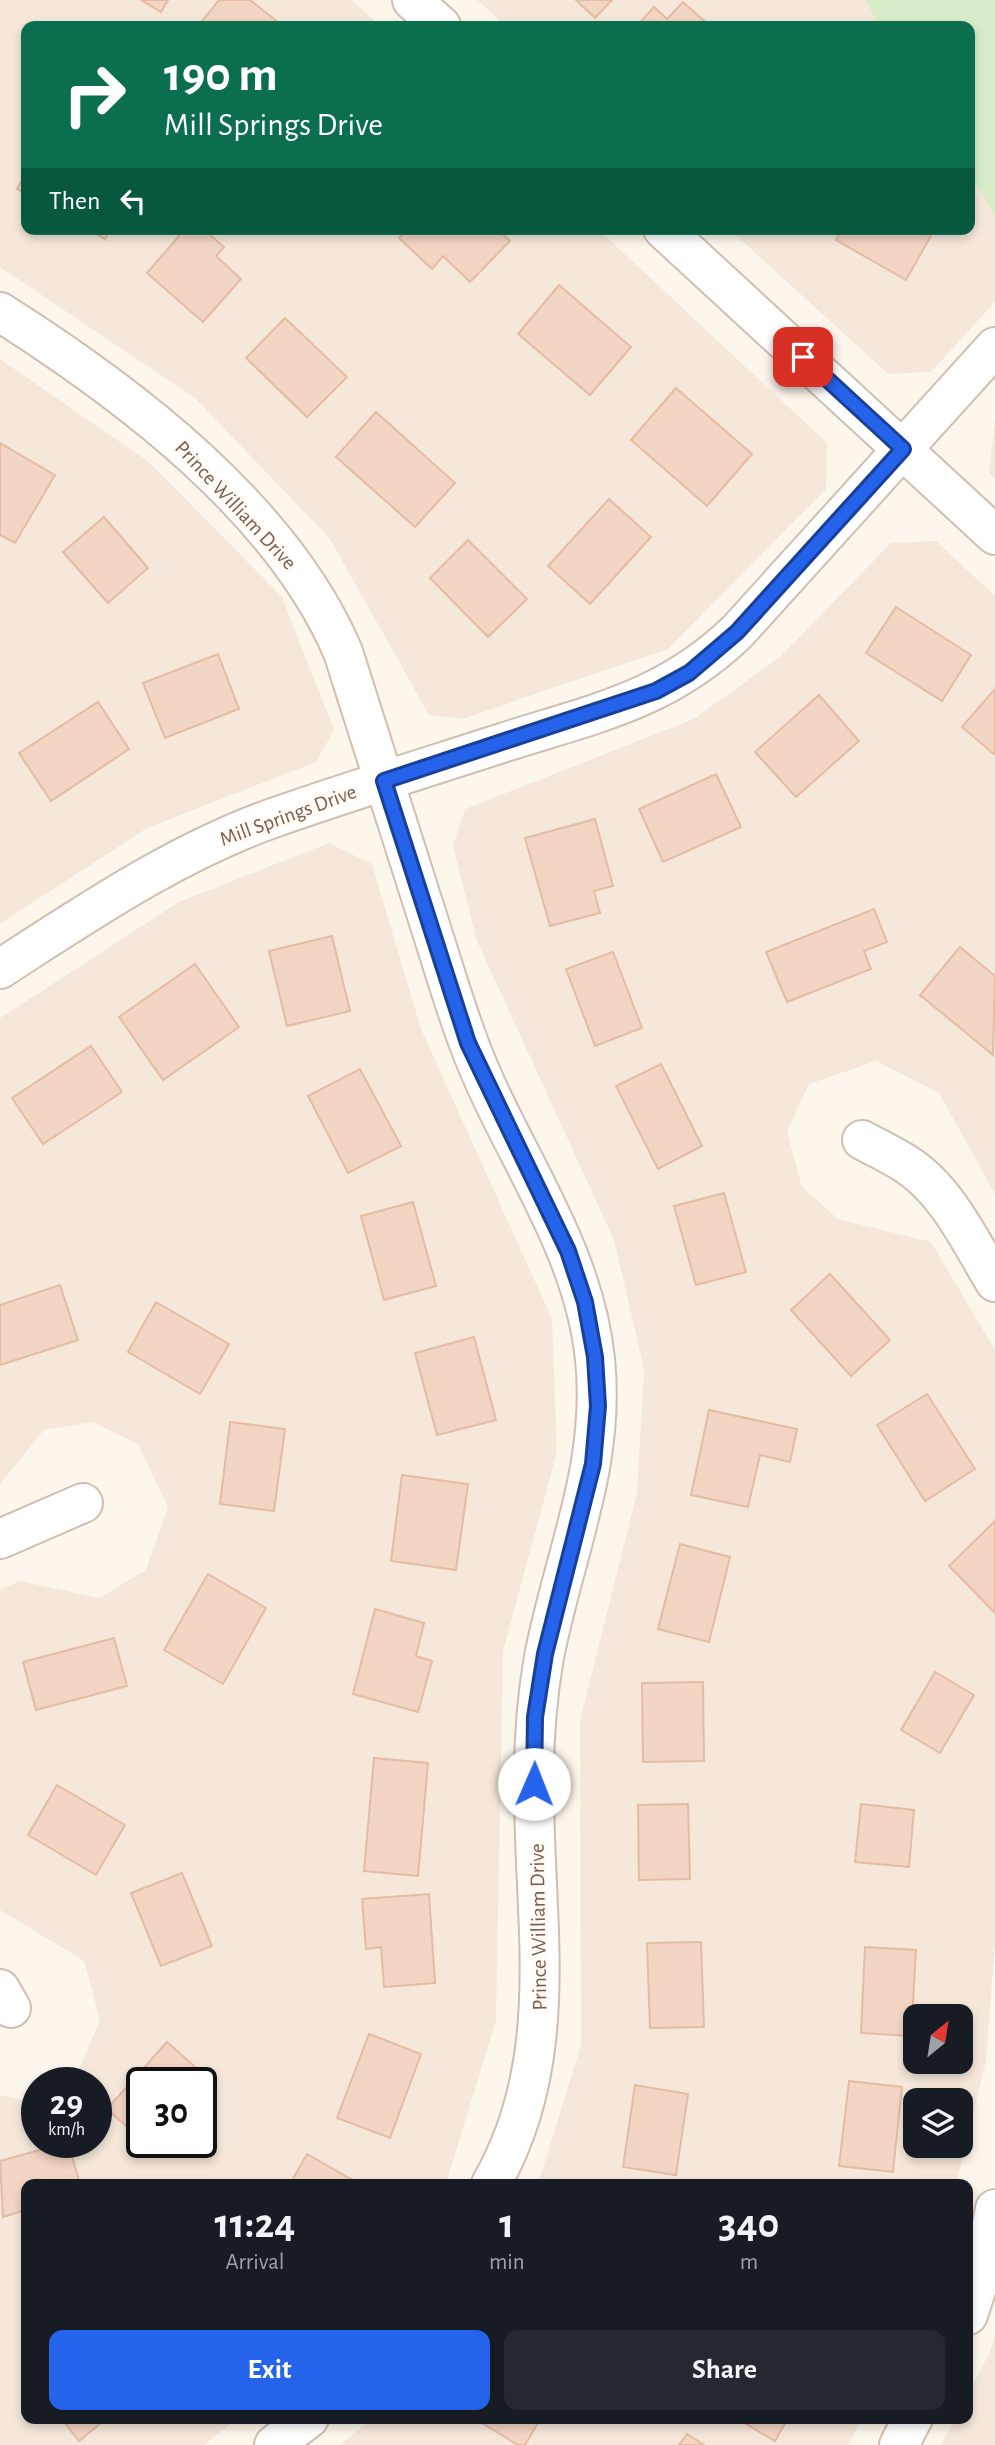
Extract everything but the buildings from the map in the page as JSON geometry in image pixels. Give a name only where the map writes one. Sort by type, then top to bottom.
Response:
[{"type":"street","points":[[412,0],[435,21]]},
{"type":"street","points":[[670,235],[995,535]]},
{"type":"street","name":"Prince William Drive","points":[[0,312],[78,361],[164,429],[253,516],[293,563],[329,619],[343,652],[468,1043],[568,1251],[585,1302],[595,1357],[598,1406],[593,1464],[545,1654],[535,1717],[540,2024],[527,2092],[517,2124],[493,2179]]},
{"type":"street","name":"Mill Springs Drive","points":[[0,969],[184,856],[271,819],[628,703],[689,673],[737,632],[995,347]]},
{"type":"street","points":[[862,1140],[907,1164],[924,1178],[951,1209],[995,1282]]},
{"type":"street","points":[[0,1539],[83,1503]]},
{"type":"street","points":[[973,2299],[984,2265],[995,2209]]},
{"type":"street","points":[[274,2445],[301,2424]]},
{"type":"street","points":[[898,2445],[910,2424]]},
{"type":"shaded area","points":[[0,0],[352,0],[375,21],[21,21],[21,235],[604,235],[827,443],[826,489],[668,649],[462,719],[429,715],[330,539],[195,398],[0,267]]},
{"type":"shaded area","points":[[477,0],[921,0],[944,21],[500,21]]},
{"type":"shaded area","points":[[975,50],[995,69],[995,302],[931,372],[888,374],[736,235],[975,235]]},
{"type":"shaded area","points":[[0,359],[149,462],[282,597],[334,730],[316,762],[147,828],[0,924]]},
{"type":"shaded area","points":[[995,420],[995,478],[989,473]]},
{"type":"shaded area","points":[[936,541],[995,596],[995,1194],[939,1093],[876,1061],[809,1084],[787,1131],[802,1187],[838,1219],[931,1242],[995,1350],[995,1945],[986,2061],[973,2114],[973,2088],[903,2088],[903,2158],[962,2158],[957,2179],[540,2179],[581,2045],[580,1720],[637,1493],[644,1369],[614,1240],[477,941],[453,846],[465,809],[694,719],[781,656],[891,543]]},
{"type":"shaded area","points":[[329,843],[372,864],[421,1029],[552,1319],[557,1452],[503,1651],[496,2020],[448,2179],[21,2179],[21,2424],[231,2424],[204,2445],[0,2445],[0,2095],[21,2100],[21,2158],[112,2158],[112,2067],[80,2067],[100,2020],[84,1961],[0,1910],[0,1589],[20,1581],[99,1598],[146,1570],[168,1507],[138,1444],[92,1422],[44,1430],[0,1484],[0,1018],[179,902]]},
{"type":"shaded area","points":[[995,2335],[995,2445],[941,2445],[952,2424],[973,2424],[973,2384],[990,2352]]},
{"type":"shaded area","points":[[366,2424],[859,2424],[848,2445],[340,2445]]},
{"type":"green space","points":[[865,0],[995,0],[995,215],[975,181],[975,21],[877,21]]},
{"type":"route","points":[[534,1784],[535,1717],[545,1654],[593,1464],[598,1406],[595,1357],[585,1302],[568,1251],[468,1043],[384,781],[628,703],[689,673],[737,632],[903,449],[803,357]]}]
